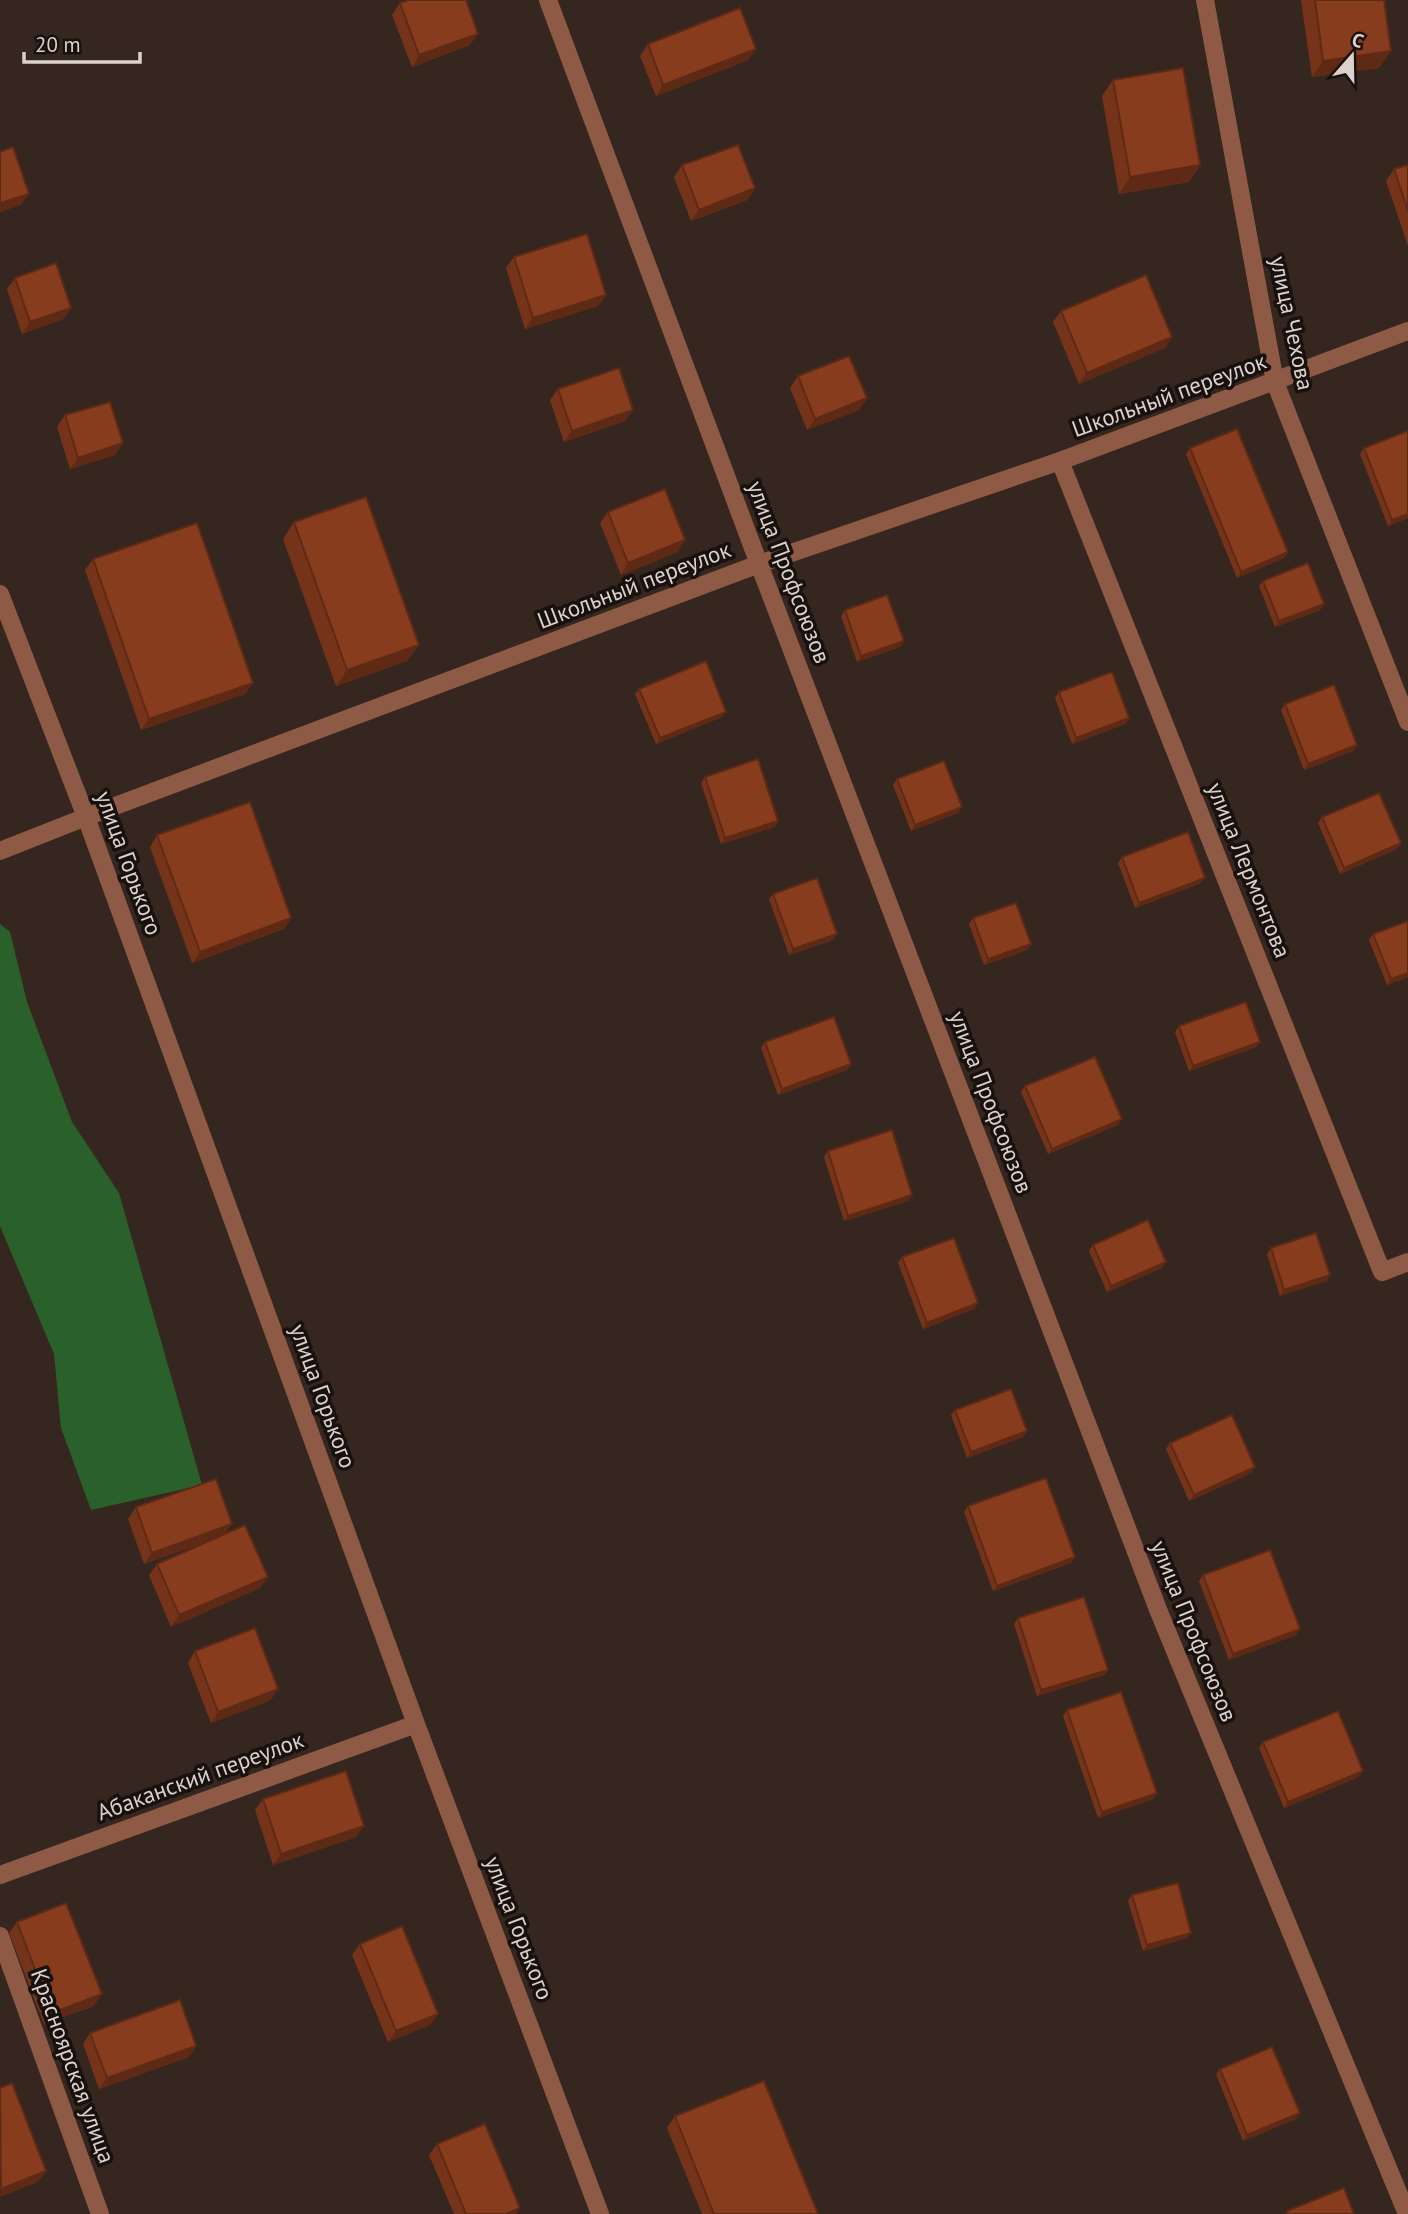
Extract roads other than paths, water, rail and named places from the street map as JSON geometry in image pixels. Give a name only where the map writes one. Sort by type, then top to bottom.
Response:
[{"type":"street","name":"улица Профсоюзов","points":[[548,0],[759,564],[1159,1612],[1407,2214]]},
{"type":"street","name":"улица Чехова","points":[[1205,0],[1275,382],[1408,722]]},
{"type":"street","name":"Школьный переулок","points":[[0,851],[759,564],[1060,461],[1408,331]]},
{"type":"street","name":"улица Лермонтова","points":[[1060,461],[1382,1272],[1408,1262]]},
{"type":"street","name":"улица Горького","points":[[0,594],[86,817],[416,1724],[600,2214]]},
{"type":"street","name":"Абаканский переулок","points":[[0,1875],[416,1724]]},
{"type":"street","name":"Красноярская улица","points":[[0,1936],[100,2214]]}]
